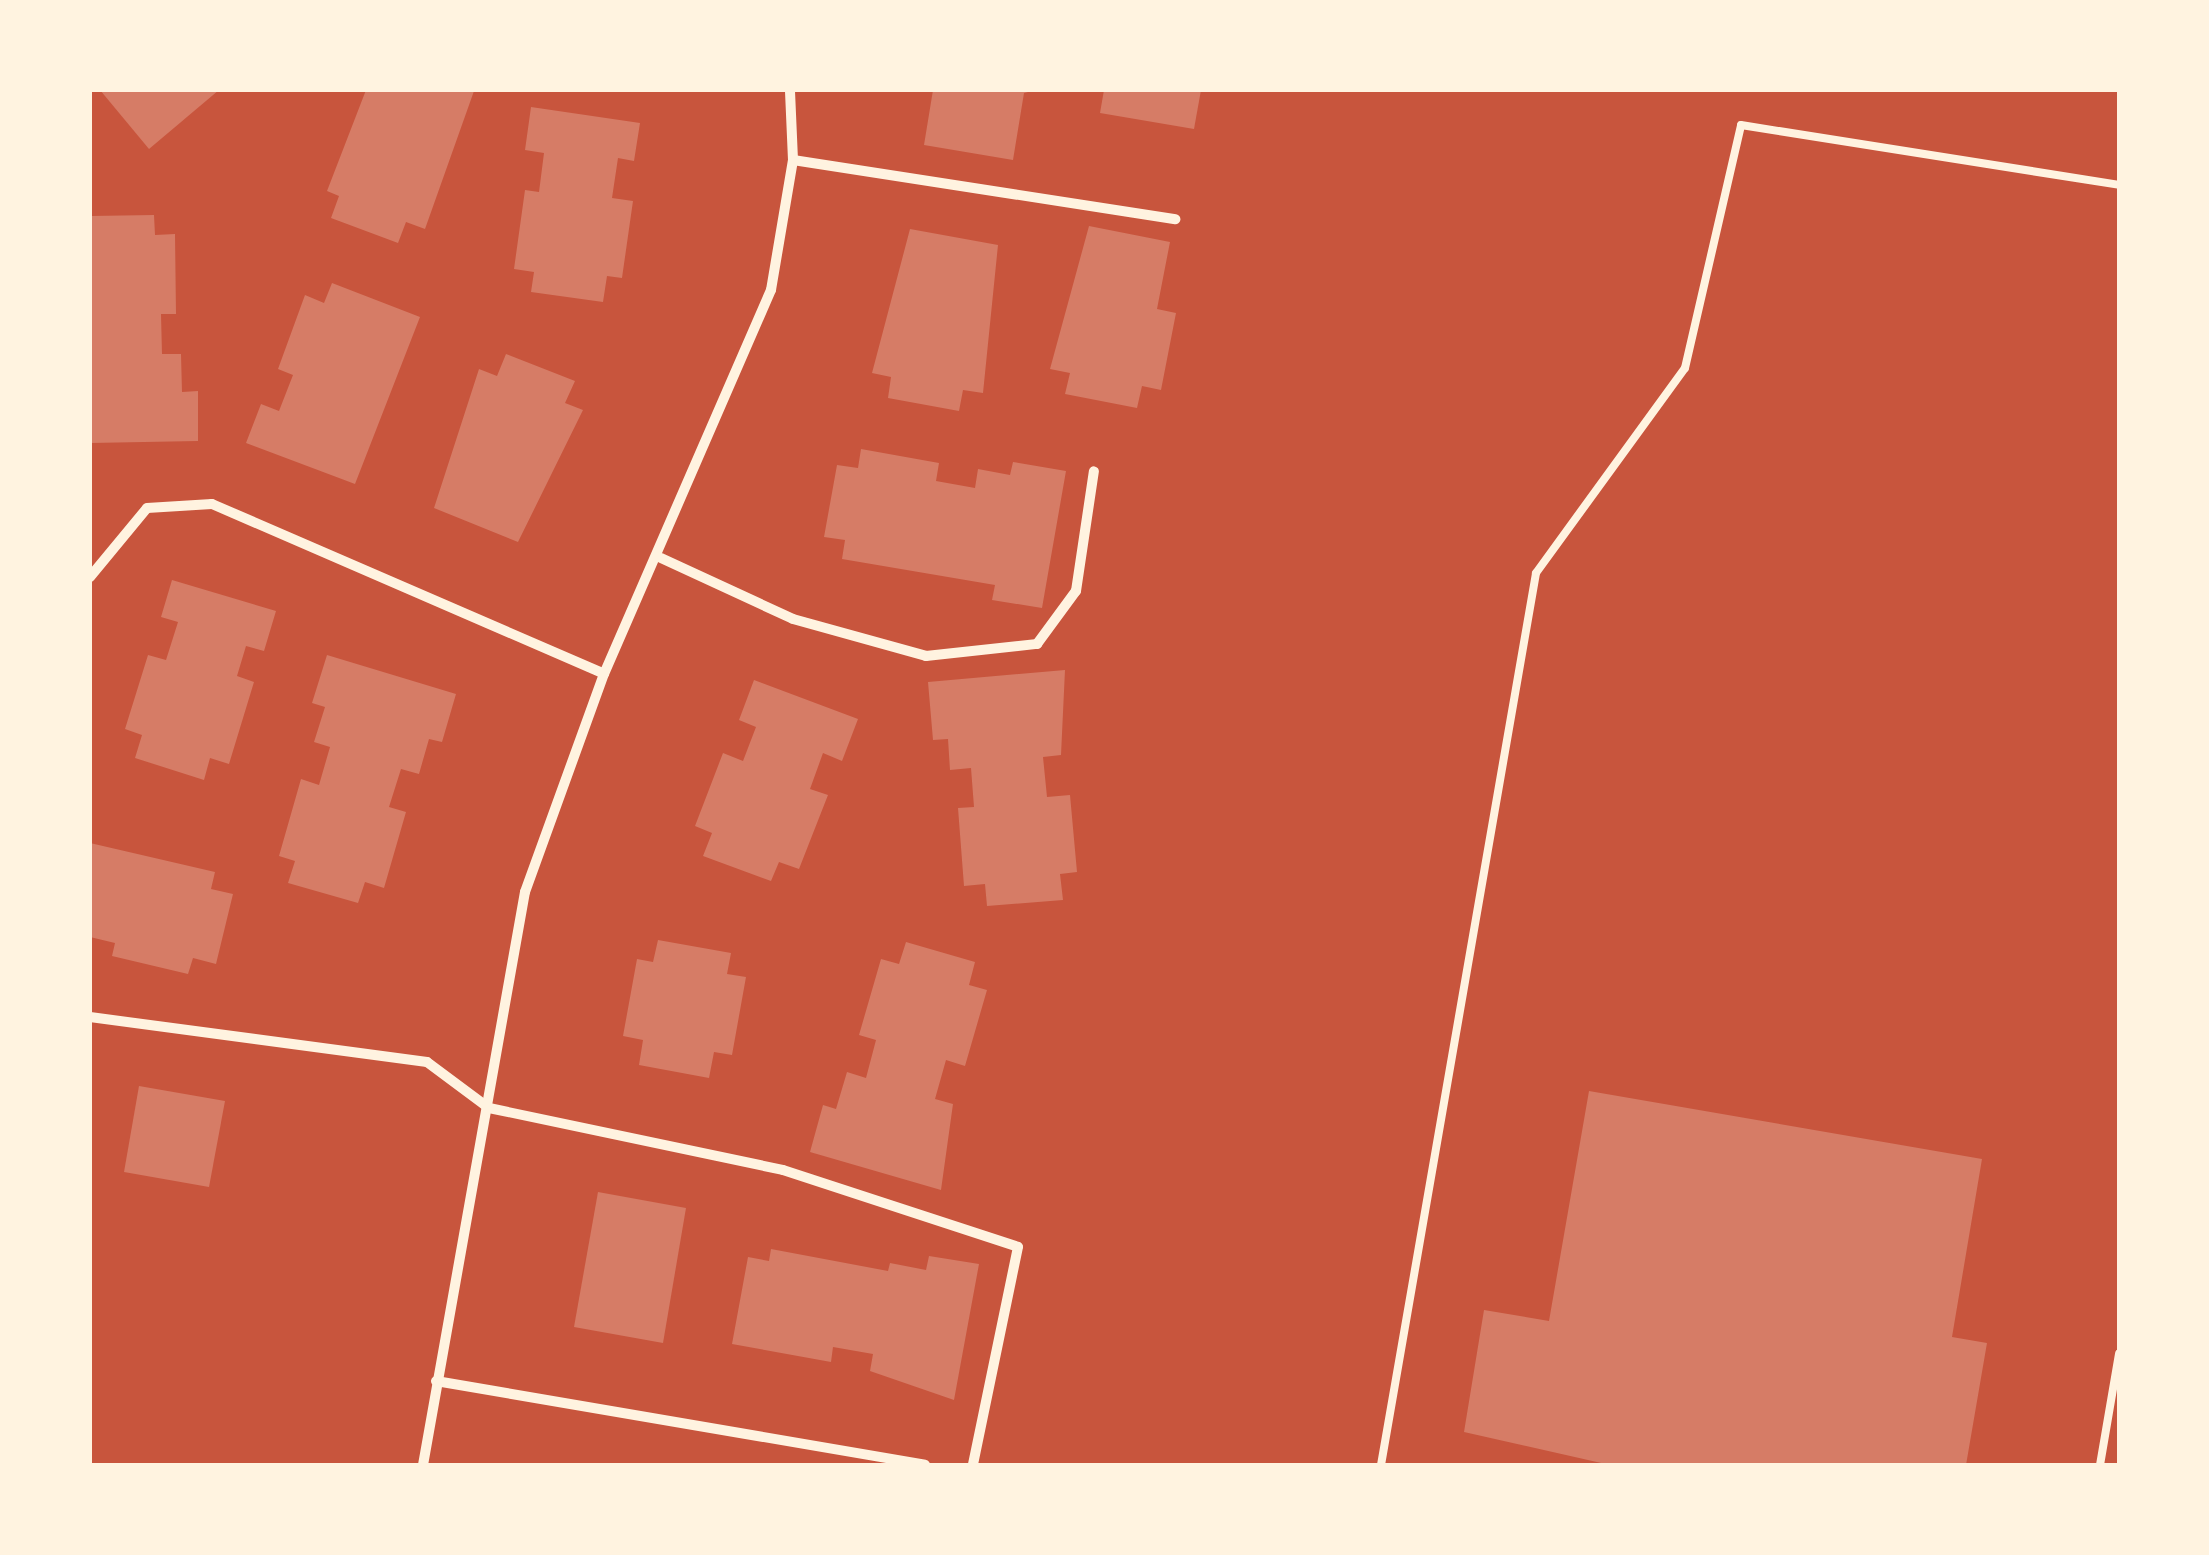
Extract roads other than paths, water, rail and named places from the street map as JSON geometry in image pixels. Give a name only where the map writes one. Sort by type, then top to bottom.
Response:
[{"type":"street","points":[[423,1465],[525,892],[604,674],[660,558],[771,290],[793,160],[790,90]]},
{"type":"street","points":[[793,160],[1174,219]]},
{"type":"street","points":[[660,558],[793,619],[926,656],[1037,644],[1076,591],[1094,471]]},
{"type":"street","points":[[90,578],[147,508],[212,504],[604,674]]},
{"type":"street","points":[[90,1016],[427,1062],[489,1108],[783,1170],[1018,1247],[973,1465]]},
{"type":"street","points":[[436,1380],[925,1465]]},
{"type":"lane","points":[[1381,1465],[1536,573],[1685,368],[1741,124],[2119,185]]},
{"type":"lane","points":[[2100,1465],[2119,1354]]}]
